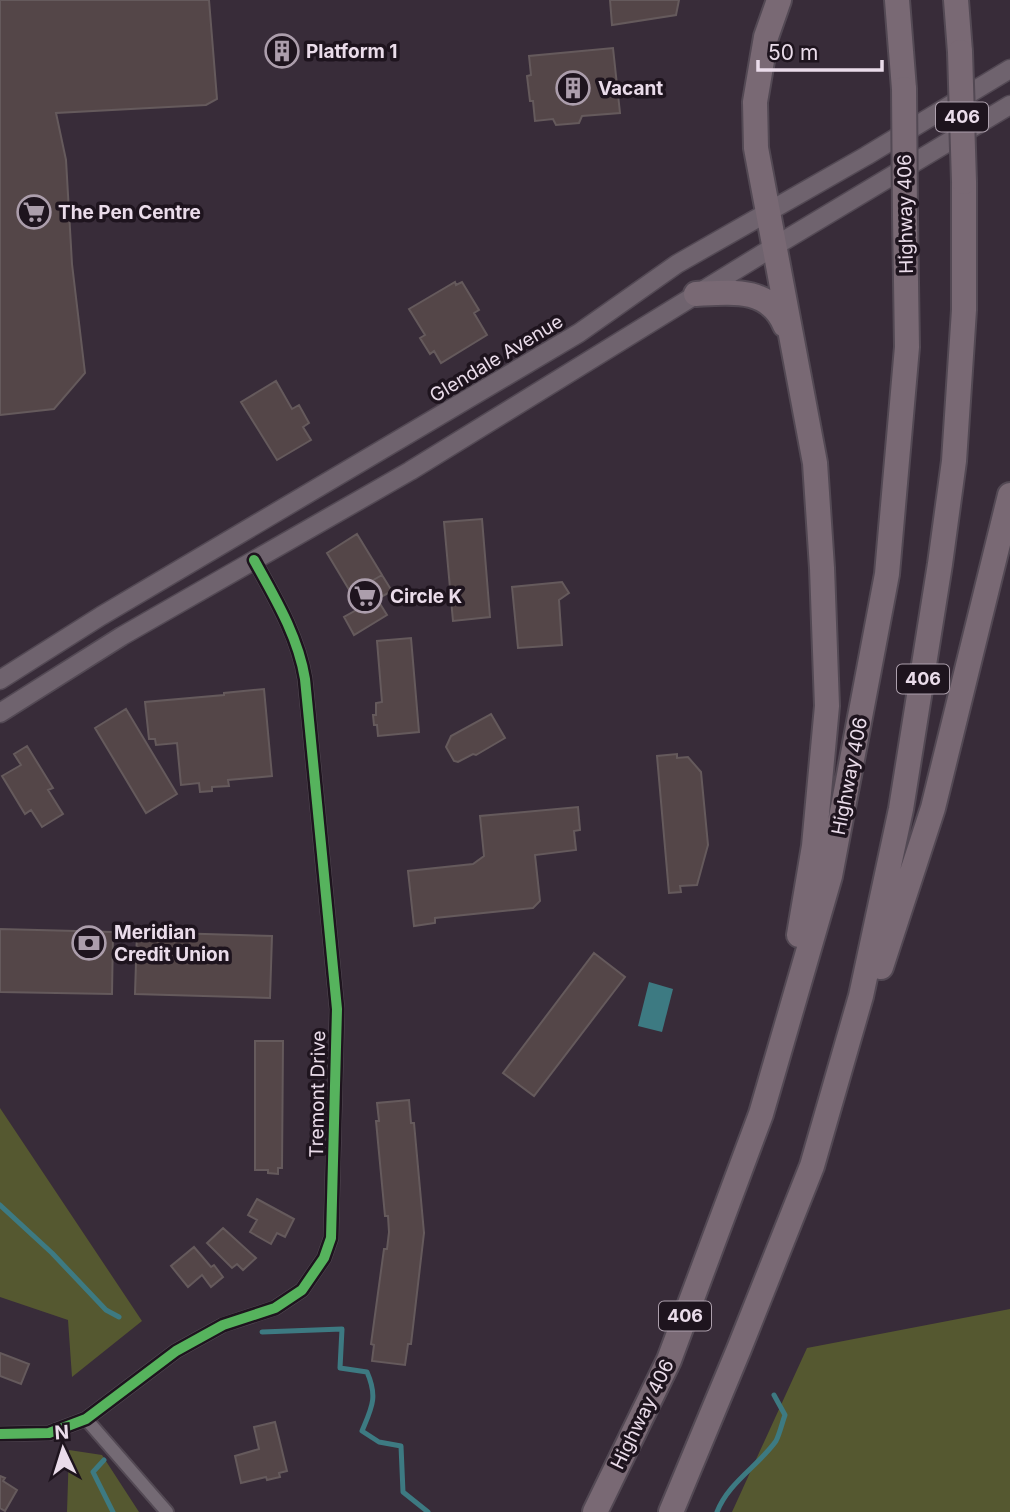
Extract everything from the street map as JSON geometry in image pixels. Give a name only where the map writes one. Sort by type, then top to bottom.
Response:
[{"type":"highway","points":[[761,1114],[798,940],[814,846],[827,706],[815,463],[756,148],[755,102],[766,37],[779,0]]},
{"type":"highway","name":"Highway 406","points":[[595,1512],[669,1360],[761,1114],[830,876],[887,574],[908,347],[904,89],[897,0]]},
{"type":"highway","name":"406","points":[[671,1512],[812,1166],[860,996],[901,809],[954,461],[964,310],[964,182],[957,0]]},
{"type":"highway","points":[[696,294],[752,294],[779,312],[793,342]]},
{"type":"highway","points":[[812,1166],[933,808],[1010,495]]},
{"type":"main road","name":"Glendale Avenue","points":[[0,680],[244,530],[579,333],[677,264],[1010,69]]},
{"type":"main road","points":[[0,713],[122,636],[456,444],[696,294],[1010,106]]},
{"type":"main road","points":[[244,530],[254,560]]},
{"type":"street","name":"Tremont Drive","points":[[0,1434],[49,1433],[86,1419],[176,1351],[223,1325],[275,1308],[302,1290],[324,1258],[331,1238],[337,1009],[305,679],[302,656],[254,560]]},
{"type":"street","points":[[86,1419],[167,1512]]},
{"type":"green space","points":[[0,1108],[142,1321],[72,1377],[68,1320],[0,1297]]},
{"type":"green space","points":[[1010,1309],[1010,1512],[732,1512],[807,1348]]},
{"type":"green space","points":[[69,1450],[102,1455],[139,1512],[67,1512]]},
{"type":"water","points":[[649,982],[673,989],[662,1032],[638,1026]]},
{"type":"building","name":"The Pen Centre","points":[[0,0],[209,0],[217,99],[206,105],[56,113],[66,160],[72,264],[85,373],[54,409],[0,415]]},
{"type":"building","points":[[610,0],[679,0],[676,15],[612,25]]},
{"type":"building","name":"Vacant","points":[[613,48],[620,113],[582,116],[579,123],[556,125],[553,119],[535,121],[527,76],[531,75],[529,56]]},
{"type":"building","points":[[455,282],[456,285],[462,282],[479,310],[474,313],[487,335],[441,363],[434,351],[430,354],[420,338],[425,335],[409,309]]},
{"type":"building","points":[[276,381],[292,409],[299,405],[309,423],[303,427],[311,440],[277,460],[241,402]]},
{"type":"building","points":[[482,519],[490,617],[453,621],[444,522]]},
{"type":"building","points":[[357,534],[382,575],[351,593],[327,553]]},
{"type":"building","points":[[382,575],[392,591],[377,599],[387,615],[354,635],[344,617],[360,608],[351,593]]},
{"type":"building","points":[[562,582],[569,593],[559,600],[562,645],[518,648],[512,587]]},
{"type":"building","points":[[411,638],[419,732],[378,736],[373,715],[376,715],[376,703],[382,702],[377,641]]},
{"type":"building","points":[[264,689],[272,776],[228,780],[229,786],[212,787],[212,791],[200,792],[199,783],[181,785],[177,743],[156,745],[155,739],[149,739],[145,702]]},
{"type":"building","points":[[126,709],[177,794],[146,813],[95,728]]},
{"type":"building","points":[[491,714],[505,738],[476,755],[454,761],[446,747],[451,736]]},
{"type":"building","points":[[27,746],[53,788],[48,790],[63,814],[42,827],[31,810],[25,814],[2,776],[21,765],[14,754]]},
{"type":"building","points":[[677,754],[677,758],[688,757],[701,772],[708,845],[697,885],[680,886],[681,892],[669,893],[657,756]]},
{"type":"building","points":[[578,807],[580,830],[574,831],[576,850],[535,855],[540,901],[533,908],[435,918],[435,923],[414,926],[408,871],[473,864],[484,856],[480,816]]},
{"type":"building","points":[[0,929],[113,932],[112,994],[0,992]]},
{"type":"building","points":[[137,932],[272,936],[270,998],[135,994]]},
{"type":"building","points":[[594,953],[625,977],[534,1096],[503,1073]]},
{"type":"building","points":[[255,1041],[283,1041],[282,1168],[278,1168],[278,1174],[268,1173],[268,1170],[255,1170]]},
{"type":"building","points":[[409,1100],[411,1123],[414,1123],[424,1233],[411,1344],[408,1344],[405,1365],[372,1361],[374,1345],[371,1344],[384,1249],[387,1249],[389,1232],[388,1216],[385,1216],[376,1121],[379,1121],[377,1103]]},
{"type":"building","points":[[257,1199],[294,1219],[285,1237],[277,1233],[271,1244],[250,1232],[257,1220],[248,1215]]},
{"type":"building","points":[[223,1228],[256,1258],[243,1270],[237,1264],[232,1268],[207,1243]]},
{"type":"building","points":[[194,1247],[223,1277],[211,1287],[202,1275],[188,1287],[171,1266]]},
{"type":"building","points":[[0,1353],[29,1364],[21,1384],[0,1376]]},
{"type":"building","points":[[275,1422],[287,1471],[279,1473],[280,1477],[267,1480],[266,1477],[241,1483],[235,1456],[259,1449],[254,1427]]},
{"type":"building","points":[[0,1476],[17,1490],[5,1511],[0,1508]]},
{"type":"waterway","points":[[0,1205],[52,1253],[106,1310],[119,1317]]},
{"type":"waterway","points":[[262,1332],[342,1329],[340,1368],[367,1372],[372,1388],[371,1408],[362,1431],[379,1442],[401,1446],[403,1492],[428,1512]]},
{"type":"waterway","points":[[717,1512],[728,1492],[776,1441],[785,1415],[774,1395]]},
{"type":"waterway","points":[[104,1460],[93,1472],[113,1512]]},
{"type":"cycle path","points":[[0,1434],[49,1433],[86,1419],[176,1351],[223,1325],[275,1308],[302,1290],[324,1258],[331,1238],[337,1009],[305,679],[291,632],[254,560]]},
{"type":"place","name":"Platform 1","points":[[282,51]]},
{"type":"place","name":"Vacant","points":[[573,88]]},
{"type":"place","name":"The Pen Centre","points":[[34,212]]},
{"type":"place","name":"Circle K","points":[[365,596]]},
{"type":"place","name":"Meridian Credit Union","points":[[89,943]]}]
